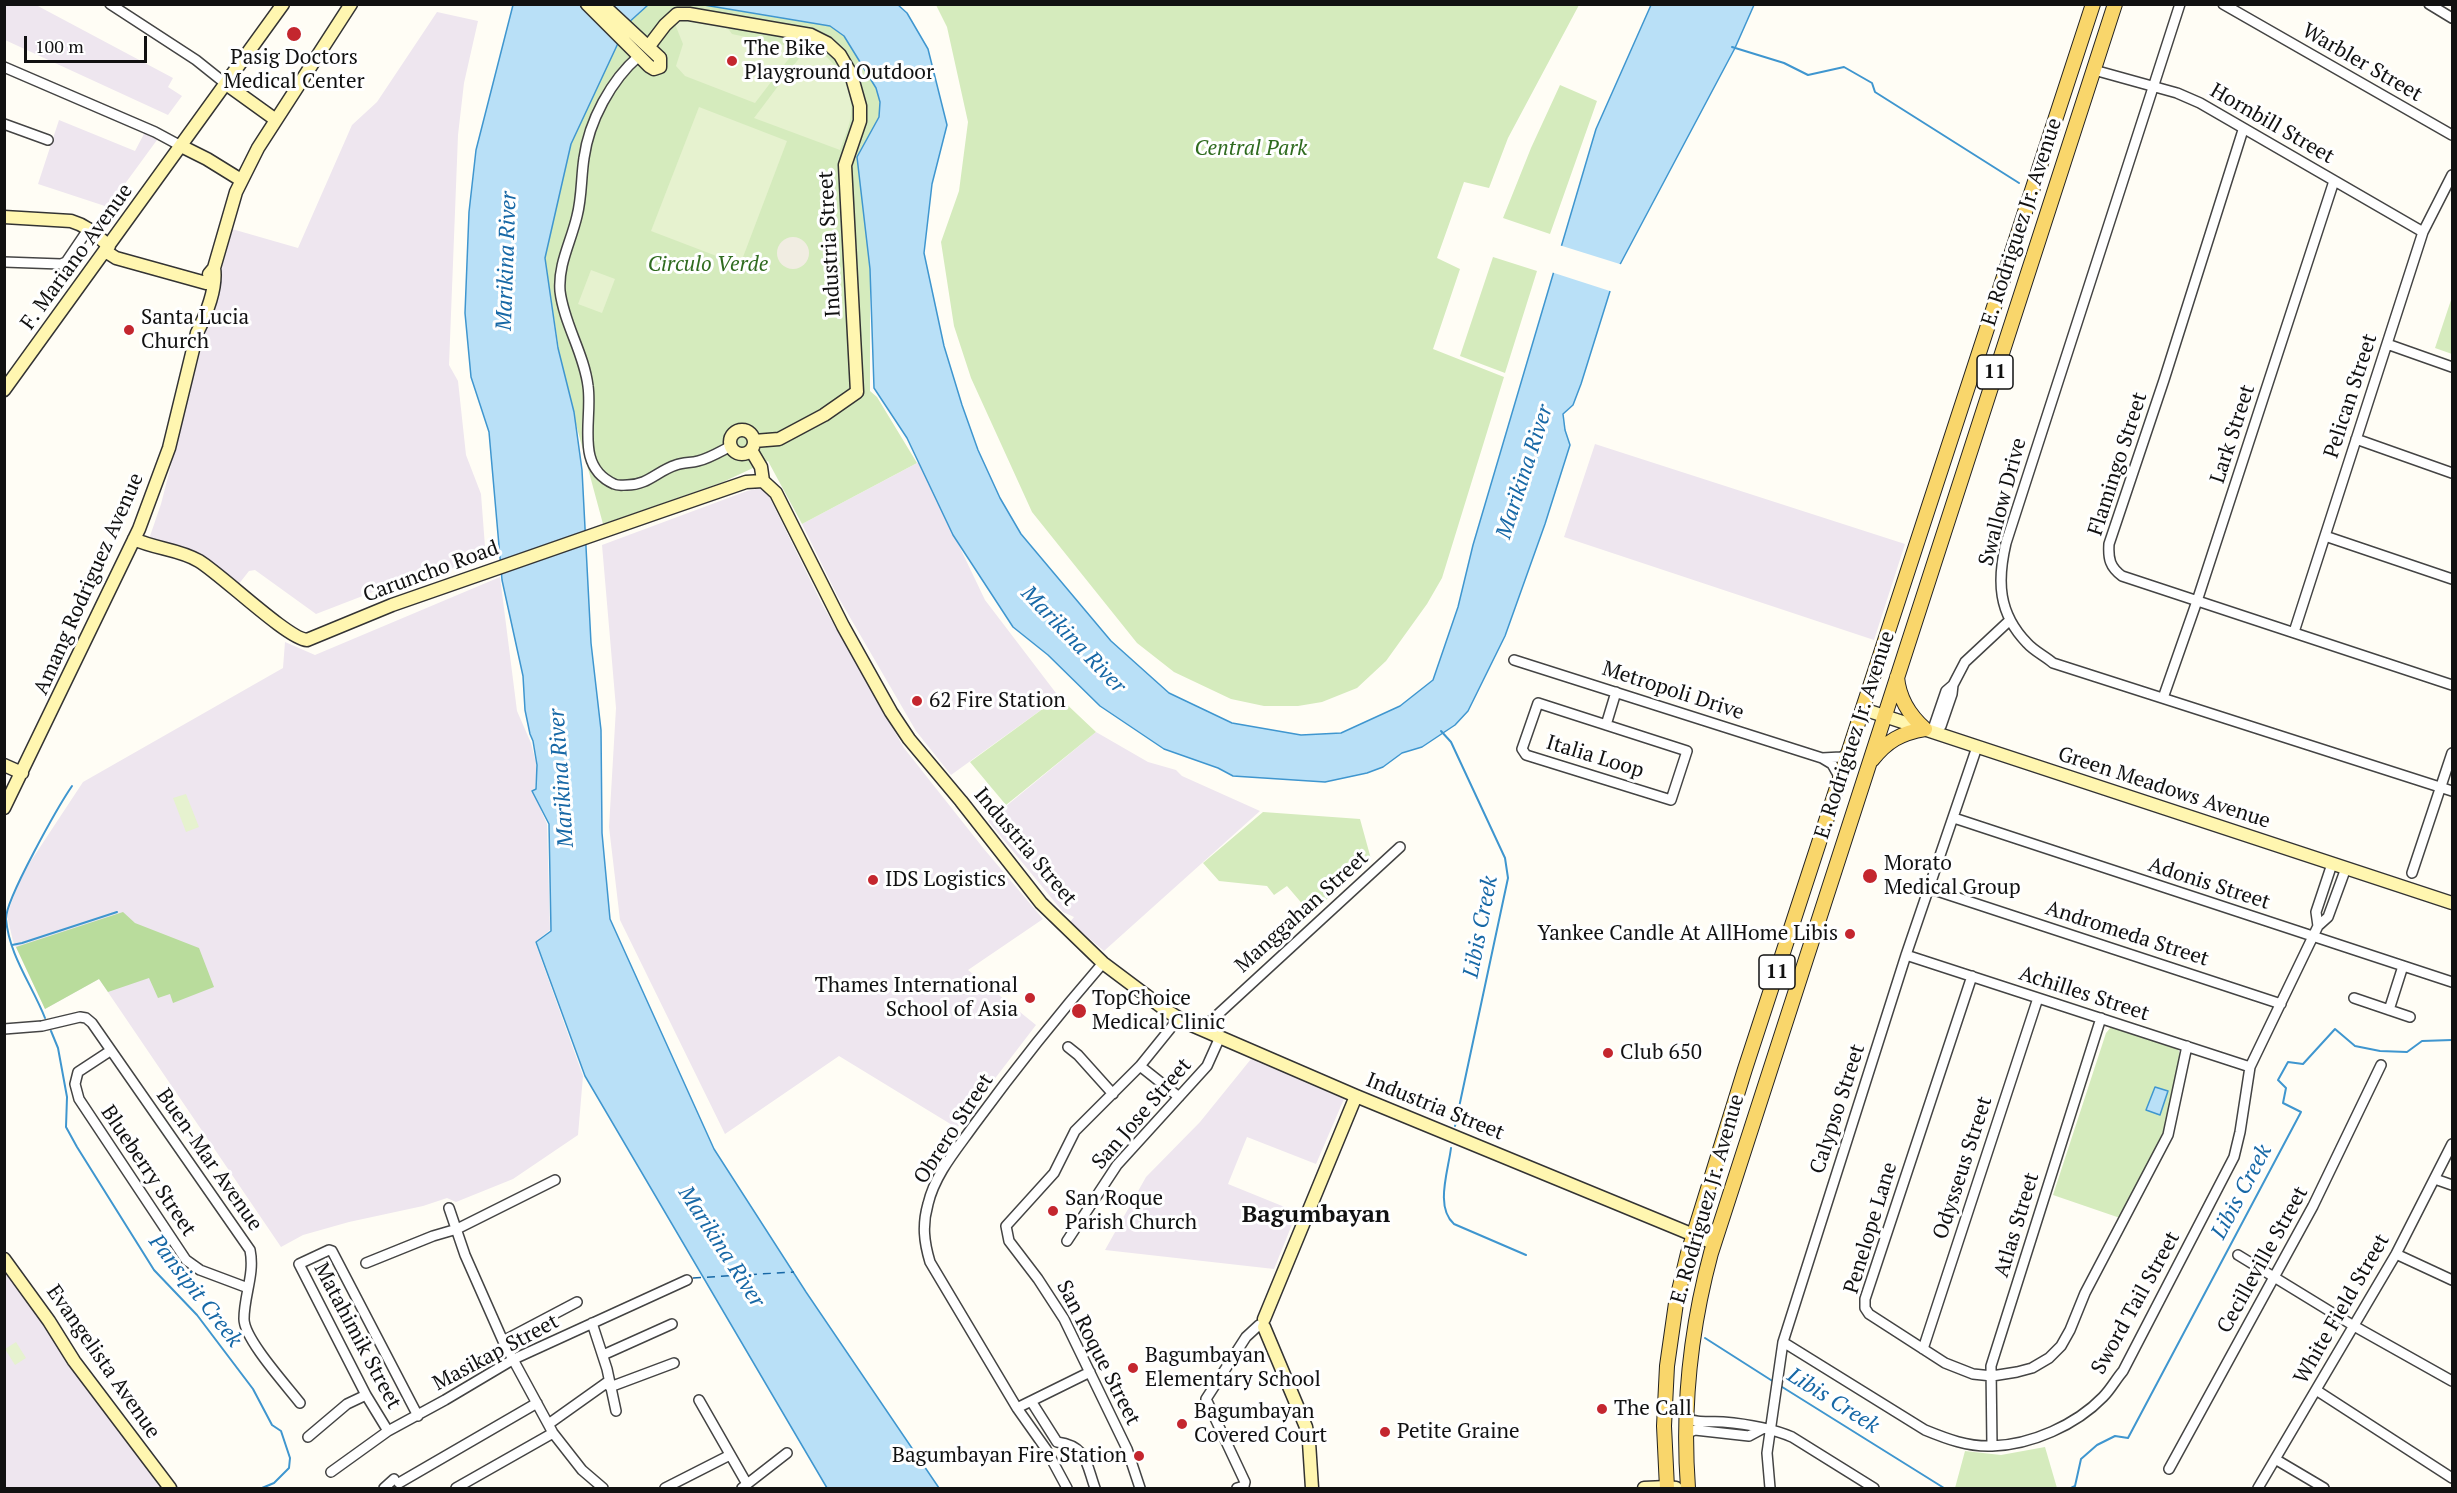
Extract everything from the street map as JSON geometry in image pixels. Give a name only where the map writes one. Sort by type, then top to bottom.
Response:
[{"type":"main road","name":"E. Rodriguez Jr. Avenue","points":[[1662,1488],[1665,1388],[1673,1318],[1681,1277],[1693,1235],[1745,1069],[2093,4]]},
{"type":"main road","name":"E. Rodriguez Jr. Avenue","points":[[1688,1488],[1685,1417],[1693,1332],[1713,1244],[2115,4]]},
{"type":"main road","points":[[1940,472],[1960,479]]},
{"type":"main road","points":[[1897,674],[1898,687],[1907,711],[1932,732]]},
{"type":"main road","points":[[1867,766],[1883,745],[1892,739],[1902,734],[1932,732]]},
{"type":"street","name":"F. Mariano Avenue","points":[[4,390],[284,4]]},
{"type":"street","name":"Amang Rodriguez Avenue","points":[[197,333],[197,318],[208,275],[214,268],[241,180],[276,120],[351,4]]},
{"type":"street","points":[[587,4],[639,47]]},
{"type":"street","points":[[603,4],[639,47]]},
{"type":"street","name":"Swallow Drive","points":[[2180,4],[2006,543],[2000,568],[2000,590],[2010,620],[2027,644],[2053,663],[2452,790]]},
{"type":"street","name":"Warbler Street","points":[[2223,4],[2452,135]]},
{"type":"street","points":[[2428,4],[2452,18]]},
{"type":"street","points":[[117,6],[196,60],[276,120]]},
{"type":"street","name":"Industria Street","points":[[639,47],[677,14],[689,14],[812,35],[827,43],[840,55],[856,88],[860,121],[844,165],[857,392],[824,415],[779,439],[753,445],[761,467],[763,482],[776,493],[843,626],[900,728],[1041,903],[1103,963],[1178,1019],[1356,1096],[1713,1244]]},
{"type":"street","points":[[639,47],[604,101],[590,133],[584,157],[579,208],[561,263],[560,278],[565,314],[585,368],[588,387],[590,410],[587,438],[590,460],[604,478],[616,486],[639,485],[676,465],[701,460],[731,446]]},
{"type":"street","points":[[4,67],[154,132],[207,159],[241,180]]},
{"type":"street","name":"Hornbill Street","points":[[2094,70],[2154,86],[2200,103],[2243,130],[2423,232]]},
{"type":"street","points":[[4,124],[48,140]]},
{"type":"street","name":"Flamingo Street","points":[[2243,130],[2109,550],[2108,556],[2112,568],[2122,576],[2452,685]]},
{"type":"street","name":"Pelican Street","points":[[2294,632],[2423,232],[2452,175]]},
{"type":"street","name":"Lark Street","points":[[2163,698],[2197,601],[2334,181]]},
{"type":"street","points":[[4,217],[71,221],[89,228],[116,258],[206,284]]},
{"type":"street","points":[[4,262],[61,264],[66,262],[89,228]]},
{"type":"street","name":"Amang Rodriguez Avenue","points":[[4,808],[134,539],[169,448],[197,333],[203,321],[215,276],[214,268]]},
{"type":"street","points":[[2387,344],[2452,367]]},
{"type":"street","points":[[740,430],[751,434],[753,445],[744,454],[731,446],[733,435],[740,430]]},
{"type":"street","points":[[2356,439],[2452,473]]},
{"type":"street","name":"Caruncho Road","points":[[134,539],[157,548],[184,554],[199,561],[300,639],[313,638],[392,605],[659,512],[746,482],[763,482]]},
{"type":"street","points":[[2325,536],[2452,579]]},
{"type":"street","points":[[1932,732],[1946,692],[1953,685],[1965,662],[2010,620]]},
{"type":"street","name":"Metropoli Drive","points":[[1514,660],[1822,758],[1841,757],[1850,753]]},
{"type":"street","name":"Italia Loop","points":[[1606,725],[1616,692]]},
{"type":"street","name":"Italia Loop","points":[[1535,699],[1606,725],[1692,750],[1671,800],[1526,755],[1522,749],[1535,699]]},
{"type":"street","name":"Green Meadows Avenue","points":[[1863,709],[2452,903]]},
{"type":"street","name":"Calypso Street","points":[[1770,1488],[1766,1429],[1777,1389],[1783,1342],[1906,955],[1977,747]]},
{"type":"street","points":[[2412,873],[2452,753]]},
{"type":"street","points":[[1822,758],[1832,764],[1840,780]]},
{"type":"street","points":[[4,765],[22,773]]},
{"type":"street","points":[[1671,800],[1676,810]]},
{"type":"street","name":"Adonis Street","points":[[1954,818],[2452,982]]},
{"type":"street","name":"Manggahan Street","points":[[1202,1029],[1400,847]]},
{"type":"street","name":"Sword Tail Street","points":[[2319,926],[2316,912],[2332,864]]},
{"type":"street","name":"Sword Tail Street","points":[[1783,1342],[1925,1431],[1949,1440],[1992,1446],[2022,1442],[2050,1432],[2079,1416],[2104,1397],[2123,1371],[2234,1157],[2250,1067],[2319,926],[2328,917],[2346,868]]},
{"type":"street","name":"Andromeda Street","points":[[1928,888],[2281,1004]]},
{"type":"street","name":"Achilles Street","points":[[1906,955],[2250,1067]]},
{"type":"street","name":"Obrero Street","points":[[1067,1488],[1046,1449],[1017,1408],[930,1263],[924,1242],[924,1224],[928,1202],[945,1167],[1015,1068],[1103,963]]},
{"type":"street","points":[[2389,1010],[2403,966]]},
{"type":"street","name":"Penelope Lane","points":[[1972,976],[1865,1299],[1865,1308],[1869,1314],[1960,1371],[1992,1376],[2032,1368],[2049,1358],[2061,1346],[2085,1293],[2168,1135],[2187,1046]]},
{"type":"street","name":"Odysseus Street","points":[[1923,1349],[2038,998]]},
{"type":"street","points":[[2354,998],[2410,1017]]},
{"type":"street","name":"Buen-Mar Avenue","points":[[4,1029],[42,1026],[80,1017],[92,1023],[250,1250],[253,1265],[244,1321],[252,1341],[300,1403]]},
{"type":"street","name":"Atlas Street","points":[[1992,1446],[1991,1365],[2101,1018]]},
{"type":"street","name":"San Roque Street","points":[[1140,1488],[1127,1449],[1064,1319],[1038,1279],[1009,1241],[1006,1226],[1054,1173],[1075,1131],[1140,1066],[1178,1019]]},
{"type":"street","name":"San Jose Street","points":[[1067,1241],[1117,1165],[1207,1066],[1220,1037]]},
{"type":"street","points":[[1068,1047],[1113,1094]]},
{"type":"street","name":"Blueberry Street","points":[[111,1051],[78,1072],[75,1084],[79,1099],[186,1260],[200,1270],[248,1288]]},
{"type":"street","name":"Cecilleville Street","points":[[2169,1469],[2324,1185],[2381,1065]]},
{"type":"street","points":[[1140,1066],[1179,1097]]},
{"type":"street","points":[[1237,1488],[1244,1486],[1245,1482],[1206,1399],[1246,1337],[1262,1324],[1356,1096]]},
{"type":"street","name":"White Field Street","points":[[2258,1488],[2397,1254],[2452,1144]]},
{"type":"street","points":[[2435,1179],[2452,1185]]},
{"type":"street","points":[[366,1263],[433,1236],[457,1229],[555,1180]]},
{"type":"street","points":[[449,1209],[502,1341],[552,1428],[582,1470],[603,1488]]},
{"type":"street","name":"Matahimik Street","points":[[388,1431],[366,1395],[298,1265],[329,1250],[418,1416]]},
{"type":"street","points":[[2397,1254],[2452,1280]]},
{"type":"street","points":[[2238,1255],[2354,1326],[2452,1381]]},
{"type":"street","name":"Evangelista Avenue","points":[[4,1259],[49,1321],[74,1362],[170,1488]]},
{"type":"street","name":"Masikap Street","points":[[331,1472],[388,1431],[418,1416],[514,1359],[687,1280]]},
{"type":"street","points":[[502,1341],[577,1302]]},
{"type":"street","points":[[592,1323],[603,1355],[616,1411]]},
{"type":"street","points":[[603,1355],[672,1324]]},
{"type":"street","points":[[1262,1324],[1305,1427],[1309,1442],[1312,1488]]},
{"type":"street","points":[[456,1488],[552,1428],[610,1384],[674,1363]]},
{"type":"street","points":[[1017,1408],[1090,1372]]},
{"type":"street","points":[[2316,1390],[2452,1478]]},
{"type":"street","points":[[308,1437],[347,1404],[366,1395]]},
{"type":"street","points":[[699,1400],[745,1486],[787,1453]]},
{"type":"street","points":[[1031,1401],[1057,1442],[1074,1445],[1080,1451],[1095,1488]]},
{"type":"street","points":[[384,1488],[537,1403]]},
{"type":"street","points":[[1685,1417],[1690,1420],[1725,1422],[1766,1429],[1792,1437],[1869,1487]]},
{"type":"street","points":[[1685,1434],[1695,1430],[1749,1436],[1766,1429]]},
{"type":"street","points":[[666,1488],[730,1455]]},
{"type":"street","points":[[2275,1459],[2324,1488]]},
{"type":"shaded area","points":[[4,5],[36,5],[173,78],[168,87],[182,96],[168,115],[5,40]]},
{"type":"shaded area","points":[[437,12],[478,21],[464,83],[458,135],[449,365],[458,381],[466,455],[481,494],[486,560],[404,580],[316,614],[255,570],[249,571],[238,585],[185,547],[149,539],[161,504],[232,229],[298,248],[352,125],[377,102]]},
{"type":"shaded area","points":[[59,120],[135,151],[145,132],[157,140],[108,207],[38,184]]},
{"type":"shaded area","points":[[793,237],[804,242],[809,253],[804,264],[793,269],[782,264],[777,253],[782,242]]},
{"type":"shaded area","points":[[1595,444],[1905,544],[1874,640],[1564,537]]},
{"type":"shaded area","points":[[919,462],[985,600],[1059,697],[951,775],[916,731],[837,595],[802,524]]},
{"type":"shaded area","points":[[761,488],[767,492],[822,604],[904,748],[1043,919],[968,970],[1036,1025],[957,1128],[839,1056],[725,1134],[620,920],[609,827],[616,708],[602,545],[747,491]]},
{"type":"shaded area","points":[[500,577],[517,711],[531,743],[536,763],[535,788],[532,790],[547,824],[550,930],[535,942],[583,1076],[578,1135],[513,1179],[456,1202],[447,1198],[423,1206],[349,1222],[303,1235],[281,1247],[99,979],[45,1009],[13,941],[7,915],[21,876],[83,782],[283,668],[285,642],[315,655]]},
{"type":"shaded area","points":[[1096,732],[1148,762],[1176,770],[1182,776],[1260,811],[1104,951],[1070,922],[1074,917],[1063,912],[988,821]]},
{"type":"shaded area","points":[[1251,1059],[1344,1099],[1316,1164],[1247,1137],[1228,1184],[1297,1212],[1274,1269],[1105,1250],[1146,1177],[1200,1122]]},
{"type":"shaded area","points":[[7,1268],[160,1488],[5,1488],[4,1269]]},
{"type":"green space","name":"Circulo Verde","points":[[648,5],[704,5],[830,26],[844,36],[876,88],[880,102],[879,117],[857,157],[870,269],[870,391],[877,397],[917,463],[802,524],[768,461],[723,482],[603,524],[563,376],[545,258],[571,144],[627,24]]},
{"type":"green space","name":"Central Park","points":[[936,5],[1579,5],[1508,138],[1489,188],[1464,182],[1437,258],[1460,269],[1433,349],[1504,377],[1442,578],[1427,604],[1386,661],[1357,688],[1322,702],[1298,706],[1264,706],[1231,699],[1174,672],[1137,643],[1032,512],[971,378],[954,326],[941,242],[959,191],[968,122],[947,27]]},
{"type":"green space","name":"The Bike Playground Outdoor","points":[[681,18],[727,27],[732,34],[797,48],[755,103],[685,76],[676,66],[683,44],[675,24]]},
{"type":"green space","points":[[809,45],[827,57],[834,65],[849,92],[851,114],[840,150],[754,118]]},
{"type":"green space","points":[[1560,85],[1597,101],[1550,234],[1503,218],[1531,148]]},
{"type":"green space","points":[[699,107],[787,141],[740,265],[651,231]]},
{"type":"green space","points":[[1493,257],[1537,271],[1505,373],[1460,356]]},
{"type":"green space","points":[[591,270],[615,279],[602,313],[578,304]]},
{"type":"green space","points":[[2452,297],[2452,354],[2435,348]]},
{"type":"green space","points":[[1059,697],[1096,732],[1006,805],[970,762]]},
{"type":"green space","points":[[186,794],[199,827],[186,832],[173,798]]},
{"type":"green space","points":[[1263,812],[1360,819],[1371,859],[1311,914],[1287,886],[1274,895],[1267,886],[1219,881],[1203,863]]},
{"type":"green space","points":[[123,912],[135,923],[199,948],[214,987],[173,1003],[170,994],[158,998],[149,978],[108,992],[99,979],[45,1009],[16,947]]},
{"type":"green space","points":[[2111,1027],[2177,1047],[2180,1054],[2163,1132],[2120,1218],[2053,1195],[2106,1033]]},
{"type":"green space","points":[[16,1342],[26,1358],[15,1365],[5,1349]]},
{"type":"green space","points":[[2045,1447],[2057,1488],[1955,1488],[1965,1451],[2001,1455]]},
{"type":"water","name":"Marikina River","points":[[897,4],[907,13],[928,49],[947,125],[932,184],[924,253],[944,346],[962,405],[978,450],[1000,498],[1021,534],[1111,641],[1169,693],[1232,723],[1301,735],[1341,733],[1400,706],[1433,680],[1458,607],[1473,545],[1596,129],[1651,5],[1754,5],[1735,48],[1616,272],[1581,384],[1573,405],[1563,414],[1570,445],[1545,524],[1505,636],[1468,711],[1455,725],[1422,747],[1402,753],[1383,767],[1367,773],[1325,782],[1233,776],[1218,768],[1164,749],[1100,706],[1048,655],[1013,627],[953,535],[907,438],[874,388],[870,269],[857,157],[879,117],[880,102],[876,88],[844,36],[830,26],[704,5]]},
{"type":"water","name":"Marikina River","points":[[513,5],[648,5],[627,24],[571,144],[545,258],[558,348],[574,412],[582,470],[591,643],[601,730],[602,833],[610,919],[714,1149],[806,1292],[939,1488],[827,1488],[585,1076],[536,942],[551,931],[549,824],[532,791],[536,789],[537,765],[525,710],[523,676],[502,580],[489,432],[471,377],[465,313],[469,212],[476,150]]},
{"type":"water","points":[[2155,1087],[2168,1091],[2160,1115],[2146,1110]]},
{"type":"pier","points":[[1559,245],[1623,265],[1613,292],[1551,272]]},
{"type":"waterway","points":[[1732,47],[1784,63],[1808,75],[1844,67],[1872,83],[1875,92],[2019,183]]},
{"type":"waterway","name":"Libis Creek","points":[[1441,731],[1451,742],[1505,858],[1508,878],[1455,1126]]},
{"type":"waterway","points":[[45,1018],[16,957],[6,919],[23,874],[72,786]]},
{"type":"waterway","name":"Pansipit Creek","points":[[12,945],[117,912]]},
{"type":"waterway","name":"Libis Creek","points":[[2071,1488],[2075,1486],[2081,1459],[2097,1445],[2115,1436],[2128,1438],[2301,1112],[2283,1103],[2286,1088],[2278,1080],[2288,1062],[2303,1064],[2335,1029],[2355,1046],[2380,1051],[2407,1052],[2422,1041],[2452,1040]]},
{"type":"waterway","name":"Pansipit Creek","points":[[51,1031],[58,1048],[67,1097],[66,1127],[77,1147],[154,1270],[197,1315],[253,1389],[272,1425],[281,1431],[290,1458],[289,1468],[274,1483],[262,1488]]},
{"type":"waterway","name":"Libis Creek","points":[[1451,1148],[1444,1189],[1448,1217],[1454,1224],[1526,1255]]},
{"type":"waterway","name":"Libis Creek","points":[[1705,1338],[1774,1382]]},
{"type":"waterway","name":"Libis Creek","points":[[1779,1385],[1944,1488]]},
{"type":"ferry route","points":[[693,1278],[794,1272]]},
{"type":"place","name":"Pasig Doctors Medical Center","points":[[294,34]]},
{"type":"place","name":"The Bike Playground Outdoor","points":[[732,61]]},
{"type":"place","name":"Santa Lucia Church","points":[[129,330]]},
{"type":"place","name":"62 Fire Station","points":[[917,701]]},
{"type":"place","name":"Morato Medical Group","points":[[1870,876]]},
{"type":"place","name":"IDS Logistics","points":[[873,880]]},
{"type":"place","name":"Yankee Candle At AllHome Libis","points":[[1850,934]]},
{"type":"place","name":"Thames International School of Asia","points":[[1030,998]]},
{"type":"place","name":"TopChoice Medical Clinic","points":[[1079,1011]]},
{"type":"place","name":"Club 650","points":[[1608,1053]]},
{"type":"place","name":"San Roque Parish Church","points":[[1053,1211]]},
{"type":"place","name":"Bagumbayan Elementary School","points":[[1133,1368]]},
{"type":"place","name":"The Call","points":[[1602,1409]]},
{"type":"place","name":"Bagumbayan Covered Court","points":[[1182,1424]]},
{"type":"place","name":"Petite Graine","points":[[1385,1432]]},
{"type":"place","name":"Bagumbayan Fire Station","points":[[1139,1456]]},
{"type":"district","name":"Bagumbayan","points":[[1316,1215]]}]
